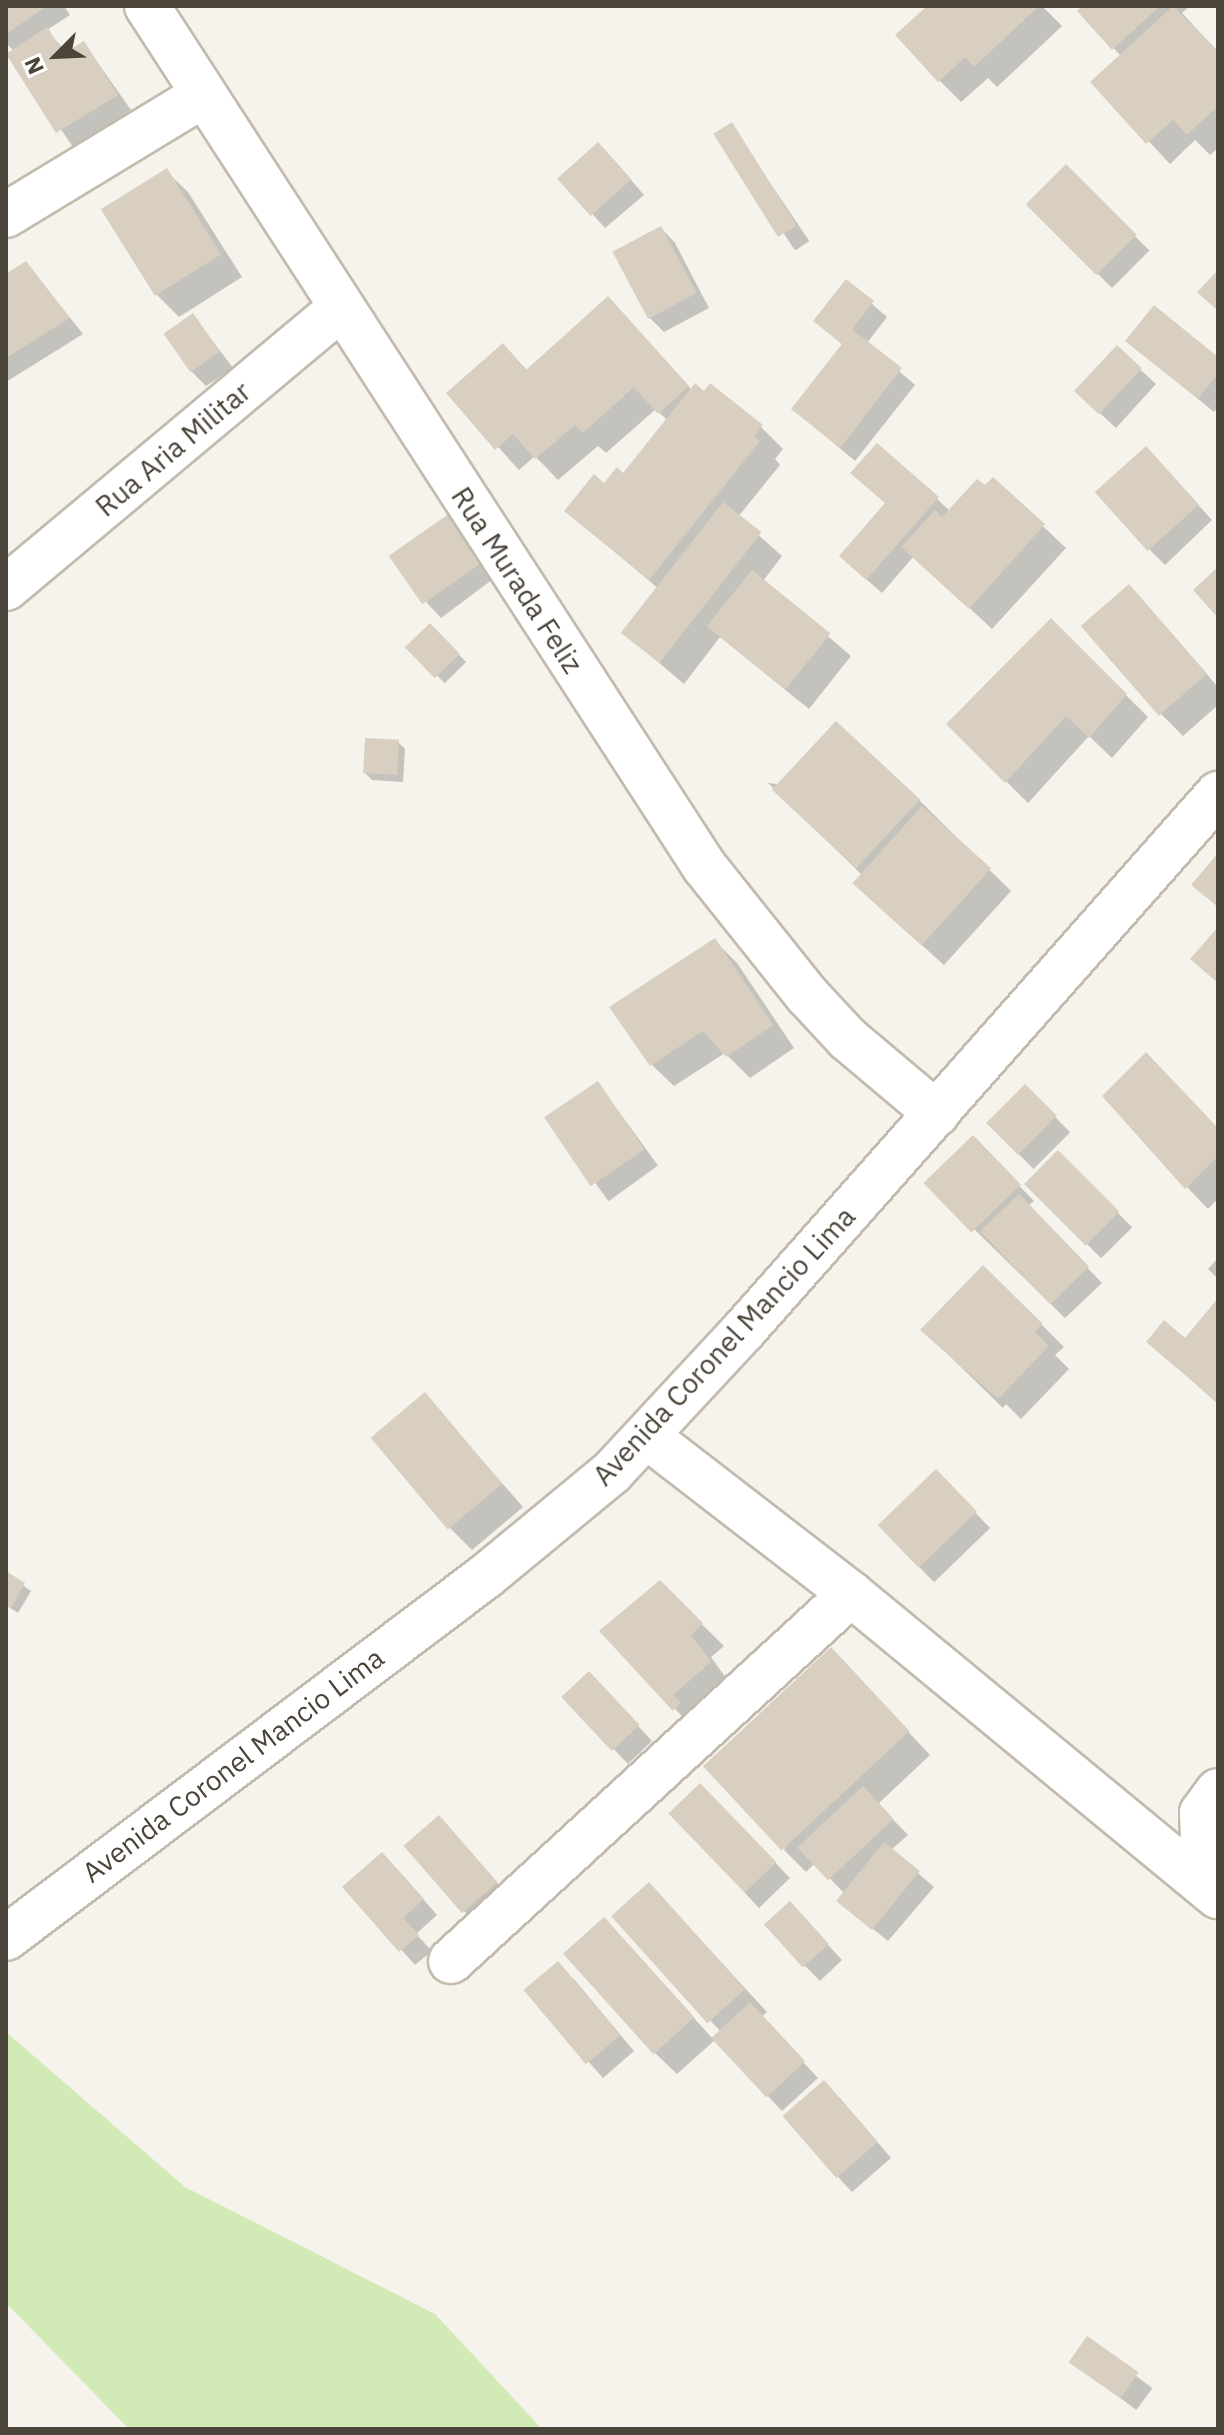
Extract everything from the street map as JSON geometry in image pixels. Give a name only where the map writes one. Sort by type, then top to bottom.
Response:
[{"type":"street","name":"Rua Murada Feliz","points":[[147,6],[340,309],[757,939],[848,1039],[937,1114]]},
{"type":"street","points":[[6,215],[202,96]]},
{"type":"street","name":"Rua Aria Militar","points":[[6,588],[340,309]]},
{"type":"street","name":"Avenida Coronel Mancio Lima","points":[[6,1938],[486,1576],[570,1509],[648,1437],[1215,802]]},
{"type":"street","points":[[648,1437],[851,1594],[1212,1891]]},
{"type":"street","points":[[451,1961],[851,1594]]},
{"type":"street","points":[[1212,1891],[1202,1813],[1218,1791]]},
{"type":"green space","points":[[6,2032],[185,2187],[435,2314],[542,2429],[129,2429],[6,2303]]},
{"type":"building","points":[[6,6],[47,6],[6,34]]},
{"type":"building","points":[[927,6],[1039,6],[974,67],[965,57],[938,82],[895,35]]},
{"type":"building","points":[[1082,6],[1160,6],[1112,50],[1077,11]]},
{"type":"building","points":[[1173,6],[1218,51],[1218,106],[1187,135],[1173,120],[1146,144],[1090,82]]},
{"type":"building","points":[[47,27],[64,53],[84,41],[118,95],[56,133],[6,54]]},
{"type":"building","points":[[732,122],[797,225],[778,237],[713,134]]},
{"type":"building","points":[[598,142],[631,179],[591,216],[557,179]]},
{"type":"building","points":[[1066,164],[1137,235],[1096,275],[1026,204]]},
{"type":"building","points":[[167,168],[221,255],[155,296],[101,209]]},
{"type":"building","points":[[661,226],[697,293],[648,319],[612,252]]},
{"type":"building","points":[[26,261],[70,318],[6,358],[6,274]]},
{"type":"building","points":[[1218,270],[1218,311],[1197,292]]},
{"type":"building","points":[[846,279],[874,301],[852,329],[902,368],[840,448],[791,409],[842,344],[813,321]]},
{"type":"building","points":[[608,296],[689,386],[658,414],[634,387],[583,433],[575,425],[535,459],[513,434],[495,450],[446,393],[503,343],[526,370]]},
{"type":"building","points":[[1154,305],[1218,357],[1218,374],[1198,399],[1125,341]]},
{"type":"building","points":[[193,313],[220,352],[190,372],[164,334]]},
{"type":"building","points":[[1117,345],[1142,368],[1099,414],[1074,391]]},
{"type":"building","points":[[695,383],[704,391],[710,383],[763,425],[754,437],[760,441],[649,580],[564,511],[594,474],[604,483],[617,467],[623,473]]},
{"type":"building","points":[[877,443],[939,497],[866,580],[839,556],[885,503],[850,473]]},
{"type":"building","points":[[1146,446],[1199,505],[1148,551],[1095,492]]},
{"type":"building","points":[[993,477],[1045,524],[969,609],[901,547],[935,510],[942,517],[977,479],[985,485]]},
{"type":"building","points":[[723,502],[762,532],[659,663],[621,633]]},
{"type":"building","points":[[450,513],[484,561],[422,604],[389,556]]},
{"type":"building","points":[[1218,567],[1218,618],[1193,590]]},
{"type":"building","points":[[752,570],[830,634],[785,690],[707,626]]},
{"type":"building","points":[[1129,584],[1207,674],[1159,716],[1081,626]]},
{"type":"building","points":[[1051,618],[1127,694],[1089,738],[1066,716],[1005,783],[946,724]]},
{"type":"building","points":[[430,623],[460,654],[435,678],[405,647]]},
{"type":"building","points":[[836,721],[920,799],[856,868],[772,790]]},
{"type":"building","points":[[365,738],[399,740],[397,775],[363,773]]},
{"type":"building","points":[[922,806],[991,868],[922,946],[852,883]]},
{"type":"building","points":[[1218,853],[1218,907],[1191,885]]},
{"type":"building","points":[[1218,927],[1218,983],[1190,959]]},
{"type":"building","points":[[715,938],[773,1025],[726,1057],[703,1031],[650,1066],[609,1007]]},
{"type":"building","points":[[1146,1052],[1218,1128],[1218,1156],[1185,1189],[1102,1096]]},
{"type":"building","points":[[598,1081],[644,1150],[591,1186],[544,1117]]},
{"type":"building","points":[[1025,1084],[1057,1116],[1018,1155],[986,1123]]},
{"type":"building","points":[[973,1135],[1021,1185],[971,1233],[923,1183]]},
{"type":"building","points":[[1058,1150],[1120,1212],[1086,1245],[1024,1184]]},
{"type":"building","points":[[1019,1194],[1089,1267],[1050,1304],[980,1232]]},
{"type":"building","points":[[983,1265],[1043,1324],[1035,1332],[1049,1346],[998,1399],[920,1330]]},
{"type":"building","points":[[1218,1298],[1218,1403],[1146,1342],[1164,1320],[1185,1338]]},
{"type":"building","points":[[425,1392],[502,1484],[448,1530],[371,1438]]},
{"type":"building","points":[[936,1469],[977,1511],[919,1568],[878,1525]]},
{"type":"building","points":[[6,1571],[25,1583],[11,1608],[6,1605]]},
{"type":"building","points":[[660,1580],[703,1623],[691,1635],[711,1662],[673,1695],[681,1702],[673,1711],[599,1631]]},
{"type":"building","points":[[831,1647],[909,1731],[781,1850],[703,1766]]},
{"type":"building","points":[[589,1671],[639,1725],[612,1751],[561,1697]]},
{"type":"building","points":[[700,1783],[776,1862],[745,1893],[668,1814]]},
{"type":"building","points":[[863,1786],[894,1819],[828,1880],[797,1847]]},
{"type":"building","points":[[439,1815],[497,1882],[462,1913],[404,1846]]},
{"type":"building","points":[[884,1842],[920,1871],[872,1930],[836,1901]]},
{"type":"building","points":[[382,1852],[424,1899],[403,1918],[419,1935],[399,1952],[342,1887]]},
{"type":"building","points":[[649,1882],[745,1989],[707,2023],[611,1916]]},
{"type":"building","points":[[790,1901],[829,1944],[803,1968],[764,1924]]},
{"type":"building","points":[[604,1917],[694,2017],[653,2054],[563,1954]]},
{"type":"building","points":[[558,1961],[620,2035],[586,2064],[524,1990]]},
{"type":"building","points":[[750,2002],[805,2061],[766,2097],[711,2038]]},
{"type":"building","points":[[824,2080],[878,2142],[836,2178],[782,2116]]},
{"type":"building","points":[[1087,2336],[1139,2372],[1120,2398],[1069,2362]]}]
